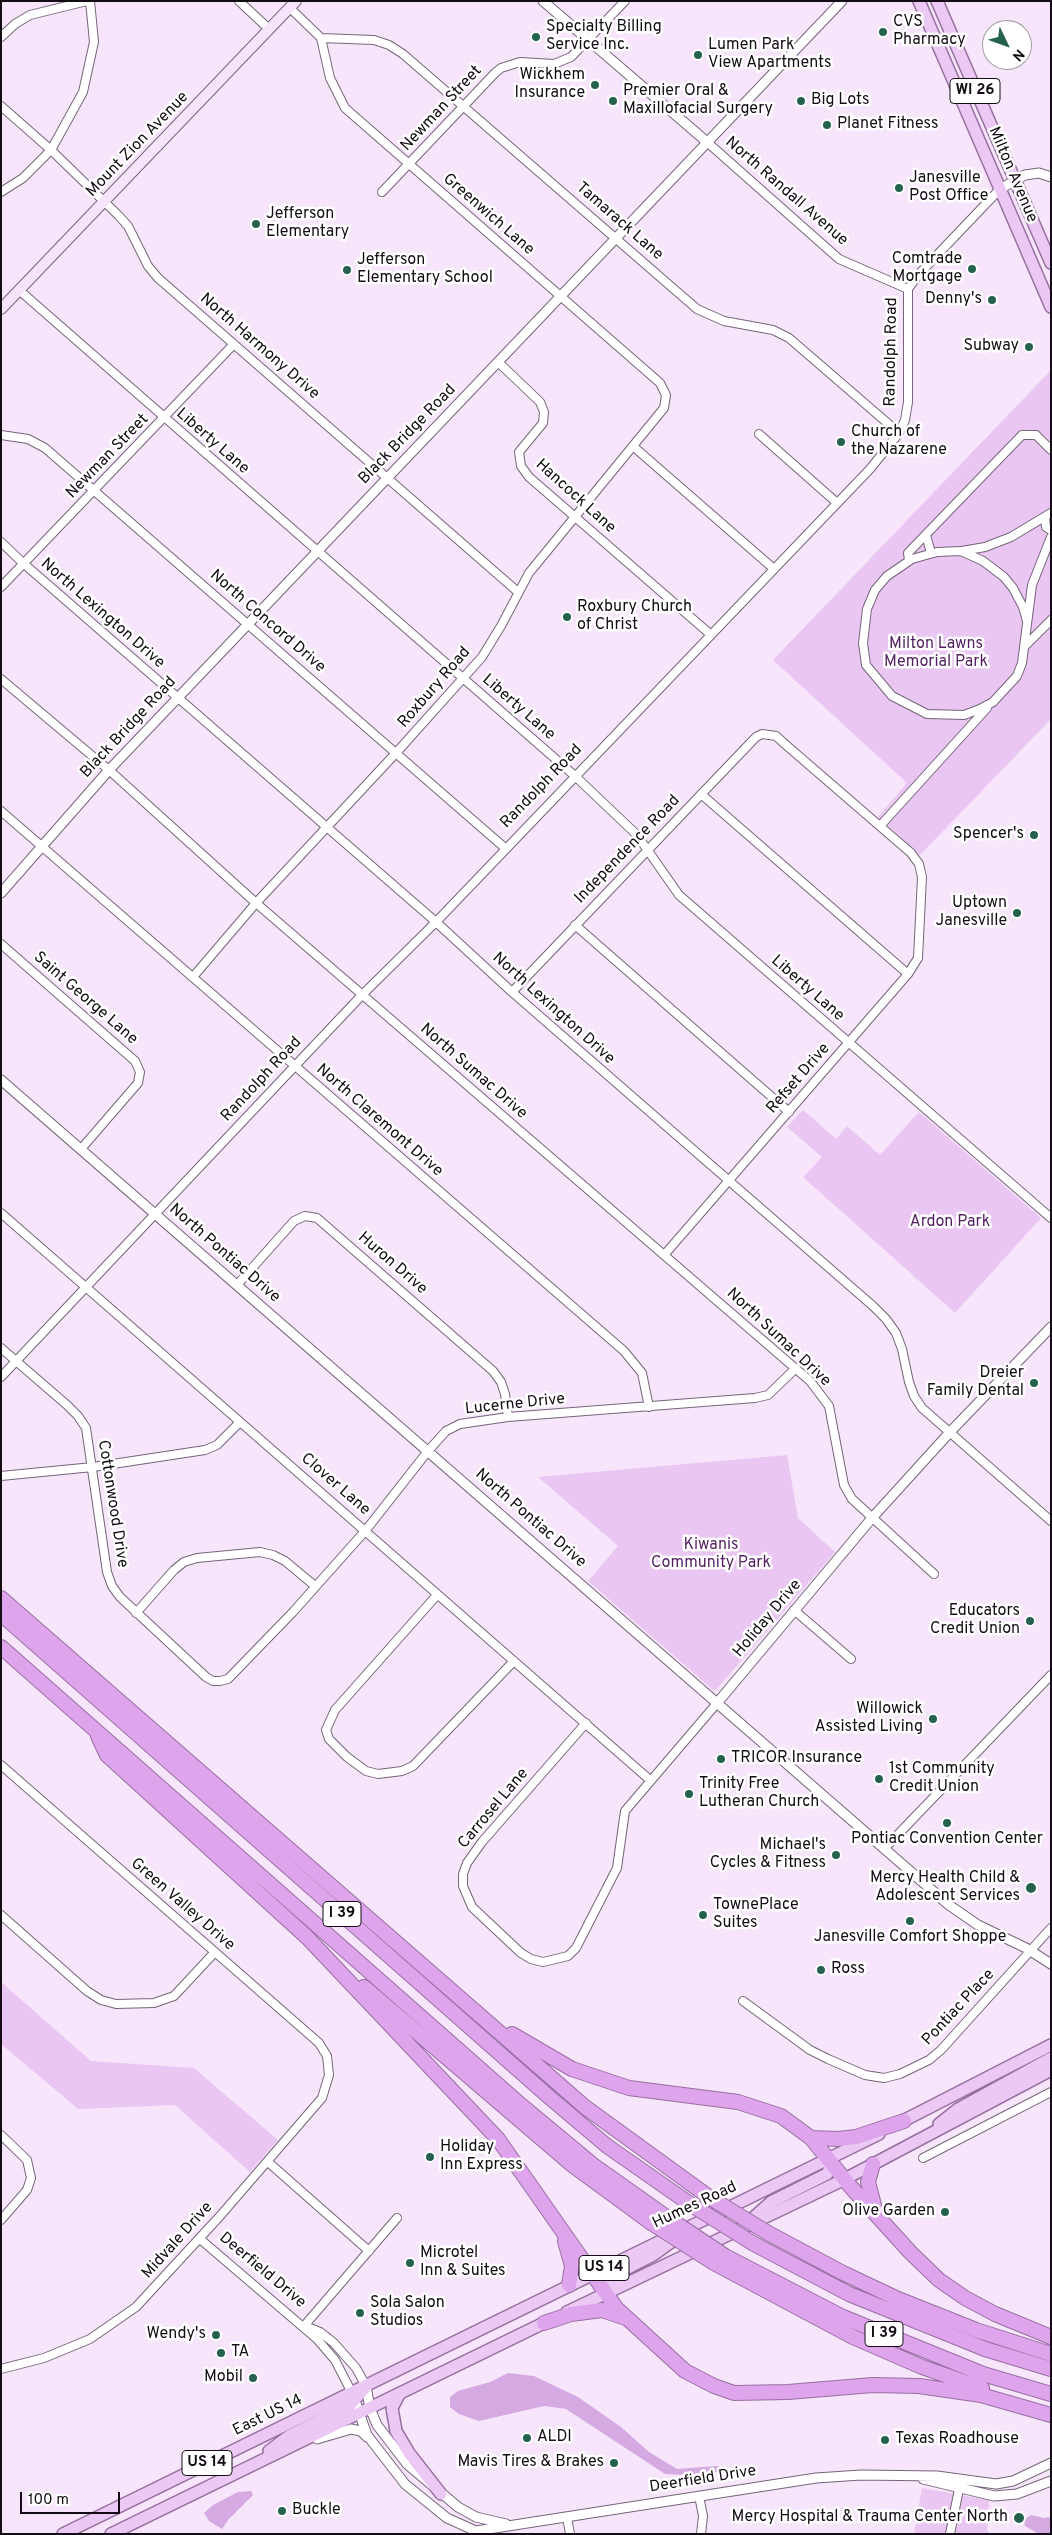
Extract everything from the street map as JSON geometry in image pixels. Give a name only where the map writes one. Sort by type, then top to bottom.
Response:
[{"type":"highway","points":[[1,1598],[331,1884],[424,1968],[584,2107],[710,2197],[768,2233],[834,2269],[898,2299],[976,2330],[1051,2354]]},
{"type":"highway","name":"I 39","points":[[1,1614],[548,2096],[608,2146],[690,2204],[754,2244],[849,2294],[976,2345],[1051,2370]]},
{"type":"highway","name":"I 39","points":[[1,1647],[564,2141],[720,2259],[843,2317],[983,2374],[1051,2394]]},
{"type":"highway","points":[[96,1731],[107,1755],[304,1934],[538,2138],[598,2185],[650,2222],[720,2259],[815,2318],[882,2350],[958,2380],[1051,2409]]},
{"type":"highway","points":[[304,1934],[498,2139],[617,2309],[686,2371],[734,2394],[873,2385],[919,2386],[980,2395],[1051,2415]]},
{"type":"highway","points":[[424,1968],[436,1973],[510,2033],[572,2069],[629,2088],[738,2102],[781,2116],[811,2138],[845,2179],[920,2262],[954,2290],[995,2314],[1051,2337]]},
{"type":"highway","points":[[811,2138],[838,2139],[856,2137],[904,2121]]},
{"type":"highway","points":[[873,2164],[868,2182],[870,2197],[876,2214]]},
{"type":"highway","points":[[557,2222],[572,2266],[569,2285]]},
{"type":"highway","points":[[544,2323],[571,2314],[602,2310],[615,2312],[635,2326]]},
{"type":"main road","name":"Milton Avenue","points":[[919,1],[1051,307]]},
{"type":"main road","name":"Milton Avenue","points":[[938,1],[1013,181],[1051,263]]},
{"type":"main road","name":"Mount Zion Avenue","points":[[1,309],[293,5]]},
{"type":"main road","name":"Humes Road","points":[[353,2397],[366,2386],[569,2285],[830,2159],[1051,2045]]},
{"type":"main road","points":[[925,2137],[953,2112],[1051,2058]]},
{"type":"main road","name":"US 14","points":[[111,2534],[746,2225],[845,2179],[1051,2070]]},
{"type":"main road","points":[[746,2225],[771,2202],[825,2175],[830,2168],[830,2159]]},
{"type":"main road","points":[[606,2293],[616,2274],[659,2252],[696,2223]]},
{"type":"main road","points":[[401,2392],[392,2408],[396,2431],[409,2453],[441,2494]]},
{"type":"main road","points":[[248,2467],[289,2436],[353,2397]]},
{"type":"main road","name":"East US 14","points":[[63,2534],[353,2397]]},
{"type":"street","points":[[1,37],[15,24],[30,15],[89,1],[94,42],[83,92],[51,150],[23,178],[1,192]]},
{"type":"street","points":[[239,1],[269,29]]},
{"type":"street","name":"North Randall Avenue","points":[[542,1],[707,142],[839,259],[908,289]]},
{"type":"street","name":"Newman Street","points":[[382,192],[501,68],[520,62],[548,64],[562,62],[571,57],[588,41],[625,1]]},
{"type":"street","name":"Black Bridge Road","points":[[1,893],[109,770],[842,1]]},
{"type":"street","points":[[293,5],[322,38]]},
{"type":"street","name":"Tamarack Lane","points":[[322,38],[374,40],[389,45],[404,54],[697,309],[724,321],[774,330],[789,338],[899,433]]},
{"type":"street","name":"Greenwich Lane","points":[[322,38],[330,78],[345,108],[660,383],[666,395]]},
{"type":"street","name":"North Harmony Drive","points":[[1,106],[51,150],[128,226],[148,266],[158,278],[518,592]]},
{"type":"street","name":"Randolph Road","points":[[1,1377],[362,995],[436,922],[836,502],[870,469],[899,433],[908,402],[908,289],[919,274],[1000,189],[1025,175],[1039,173],[1051,177]]},
{"type":"street","name":"Liberty Lane","points":[[20,290],[623,819],[648,850],[678,895],[1051,1218]]},
{"type":"street","name":"Newman Street","points":[[1,587],[234,344]]},
{"type":"street","name":"Hancock Lane","points":[[498,362],[540,402],[544,412],[543,423],[520,452],[521,466],[529,477],[710,634]]},
{"type":"street","name":"Roxbury Road","points":[[193,977],[256,903],[396,753],[482,657],[502,626],[529,572],[574,516],[634,447],[664,408],[666,395]]},
{"type":"street","points":[[759,434],[836,502]]},
{"type":"street","name":"North Concord Drive","points":[[1,435],[28,439],[44,448],[505,848]]},
{"type":"street","points":[[909,560],[908,553],[1022,435],[1036,435],[1051,450]]},
{"type":"street","points":[[634,447],[774,569]]},
{"type":"street","points":[[1048,515],[1046,526],[1051,530]]},
{"type":"street","points":[[999,696],[980,710],[958,715],[927,714],[892,696],[866,665],[863,643],[867,609],[875,590],[887,576],[909,560],[931,554],[961,551],[993,544],[1034,525],[1048,515]]},
{"type":"street","points":[[926,535],[931,554]]},
{"type":"street","points":[[880,826],[1016,676],[1025,646],[1026,621],[1032,587],[1051,536]]},
{"type":"street","name":"North Lexington Drive","points":[[1,542],[886,1319],[896,1333],[914,1396],[922,1408],[1051,1521]]},
{"type":"street","points":[[961,551],[983,560],[1004,577],[1015,591],[1023,607],[1026,621]]},
{"type":"street","points":[[1015,591],[1021,592],[1032,587]]},
{"type":"street","points":[[1025,646],[1051,620]]},
{"type":"street","name":"North Sumac Drive","points":[[1,679],[109,770],[256,903],[362,995],[796,1368],[821,1393],[829,1406],[844,1485],[852,1499],[934,1574]]},
{"type":"street","points":[[958,715],[965,722],[966,731]]},
{"type":"street","name":"Independence Road","points":[[512,992],[756,737],[768,734],[786,744],[880,826]]},
{"type":"street","points":[[702,794],[908,974]]},
{"type":"street","name":"North Claremont Drive","points":[[1,811],[634,1361],[642,1373],[649,1407]]},
{"type":"street","name":"Refset Drive","points":[[665,1254],[908,974],[918,958],[922,877],[919,864],[911,853],[880,826]]},
{"type":"street","points":[[575,925],[789,1112]]},
{"type":"street","name":"Saint George Lane","points":[[1,944],[135,1061],[140,1072],[138,1083],[81,1149]]},
{"type":"street","name":"North Pontiac Drive","points":[[1,1080],[967,1919],[1031,1950],[1051,1964]]},
{"type":"street","name":"Clover Lane","points":[[1,1213],[650,1780]]},
{"type":"street","name":"Huron Drive","points":[[237,1285],[294,1221],[305,1216],[317,1218],[493,1371],[501,1382],[505,1394],[508,1417]]},
{"type":"street","name":"Holiday Drive","points":[[561,1958],[568,1956],[576,1948],[617,1868],[625,1811],[872,1518],[1051,1327]]},
{"type":"street","name":"Cottonwood Drive","points":[[1,1348],[78,1416],[86,1428],[108,1572],[112,1586],[136,1613],[206,1676],[213,1681],[220,1681]]},
{"type":"street","name":"Lucerne Drive","points":[[220,1681],[228,1680],[238,1670],[366,1530],[446,1431],[460,1424],[508,1417],[755,1398],[768,1394],[796,1368]]},
{"type":"street","points":[[1,1476],[93,1467],[204,1450],[217,1445],[240,1422]]},
{"type":"street","points":[[136,1613],[174,1570],[184,1562],[197,1558],[260,1552],[273,1554],[285,1561],[315,1586]]},
{"type":"street","points":[[437,1595],[336,1710],[326,1730],[329,1739],[347,1757],[366,1771],[378,1774],[402,1772],[413,1766],[514,1661]]},
{"type":"street","points":[[794,1610],[851,1659]]},
{"type":"street","points":[[884,1848],[1051,1675]]},
{"type":"street","name":"Carrosel Lane","points":[[561,1958],[543,1962],[531,1959],[521,1952],[472,1907],[463,1886],[464,1874],[467,1863],[482,1842],[586,1723]]},
{"type":"street","name":"Green Valley Drive","points":[[1,1765],[319,2043],[326,2056],[329,2075]]},
{"type":"street","points":[[1,1915],[88,1991],[100,2000],[116,2004],[154,2003],[174,1996],[215,1952]]},
{"type":"street","name":"Pontiac Place","points":[[743,2001],[810,2050],[865,2075],[884,2078],[915,2069],[938,2053],[1051,1928]]},
{"type":"street","name":"Midvale Drive","points":[[1,2369],[68,2349],[108,2328],[136,2307],[200,2239],[322,2098],[329,2075]]},
{"type":"street","points":[[923,2158],[1051,2092]]},
{"type":"street","points":[[1,2135],[27,2160],[31,2178],[27,2190],[1,2220]]},
{"type":"street","points":[[268,2162],[369,2251]]},
{"type":"street","points":[[304,2326],[397,2218]]},
{"type":"street","name":"Deerfield Drive","points":[[200,2239],[304,2326],[335,2360],[353,2397],[377,2425],[392,2447],[441,2494],[476,2517],[509,2525]]},
{"type":"street","name":"Deerfield Drive","points":[[304,2326],[320,2332],[334,2343],[356,2368],[366,2386],[365,2410],[372,2443],[405,2484],[425,2502],[454,2522],[476,2531],[816,2478],[861,2475],[937,2476],[996,2484],[1012,2481],[1051,2463]]},
{"type":"street","points":[[282,2451],[351,2428],[361,2431],[372,2443]]},
{"type":"street","name":"Deerfield Drive","points":[[902,2476],[994,2496],[1017,2494],[1051,2480]]},
{"type":"street","points":[[950,2534],[959,2489]]},
{"type":"street","points":[[699,2496],[703,2516],[701,2534]]},
{"type":"street","points":[[567,2517],[570,2534]]},
{"type":"green space","name":"Milton Lawns Memorial Park","points":[[1051,370],[1051,719],[920,855],[878,817],[907,783],[773,660]]},
{"type":"green space","name":"Ardon Park","points":[[803,1110],[836,1139],[847,1126],[880,1155],[919,1112],[1041,1218],[955,1313],[803,1177],[822,1157],[787,1127]]},
{"type":"green space","name":"Kiwanis Community Park","points":[[787,1455],[798,1518],[835,1552],[716,1690],[712,1689],[588,1581],[618,1546],[538,1477]]},
{"type":"green space","points":[[1,1982],[91,2061],[194,2068],[278,2140],[250,2172],[175,2105],[78,2109],[1,2044]]},
{"type":"green space","points":[[922,2488],[989,2500],[987,2530],[990,2534],[914,2534]]},
{"type":"shaded area","points":[[508,2373],[534,2376],[578,2397],[621,2427],[649,2452],[677,2469],[717,2466],[726,2469],[726,2471],[688,2475],[665,2474],[566,2409],[544,2406],[479,2421],[459,2414],[450,2407],[450,2397],[458,2391],[490,2382]]},
{"type":"shaded area","points":[[251,2491],[253,2495],[228,2520],[222,2529],[209,2521],[204,2513],[213,2505],[238,2492]]},
{"type":"shaded area","points":[[1031,2515],[1044,2518],[1051,2517],[1051,2534],[1039,2534],[1025,2526],[1024,2520]]},
{"type":"place","name":"CVS Pharmacy","points":[[883,32]]},
{"type":"place","name":"Specialty Billing Service Inc.","points":[[536,37]]},
{"type":"place","name":"Lumen Park View Apartments","points":[[698,55]]},
{"type":"place","name":"Wickhem Insurance","points":[[595,85]]},
{"type":"place","name":"Premier Oral & Maxillofacial Surgery","points":[[613,101]]},
{"type":"place","name":"Big Lots","points":[[801,101]]},
{"type":"place","name":"Planet Fitness","points":[[827,125]]},
{"type":"place","name":"Janesville Post Office","points":[[899,188]]},
{"type":"place","name":"Jefferson Elementary","points":[[256,224]]},
{"type":"place","name":"Comtrade Mortgage","points":[[972,269]]},
{"type":"place","name":"Jefferson Elementary School","points":[[347,270]]},
{"type":"place","name":"Denny's","points":[[992,300]]},
{"type":"place","name":"Subway","points":[[1029,347]]},
{"type":"place","name":"Church of the Nazarene","points":[[841,442]]},
{"type":"place","name":"Roxbury Church of Christ","points":[[567,617]]},
{"type":"place","name":"Spencer's","points":[[1034,835]]},
{"type":"place","name":"Uptown Janesville","points":[[1017,913]]},
{"type":"place","name":"Dreier Family Dental","points":[[1034,1383]]},
{"type":"place","name":"Educators Credit Union","points":[[1030,1621]]},
{"type":"place","name":"Willowick Assisted Living","points":[[933,1719]]},
{"type":"place","name":"TRICOR Insurance","points":[[721,1759]]},
{"type":"place","name":"1st Community Credit Union","points":[[879,1779]]},
{"type":"place","name":"Trinity Free Lutheran Church","points":[[689,1794]]},
{"type":"place","name":"Pontiac Convention Center","points":[[947,1823]]},
{"type":"place","name":"Michael's Cycles & Fitness","points":[[836,1855]]},
{"type":"place","name":"Mercy Health Child & Adolescent Services","points":[[1031,1888]]},
{"type":"place","name":"TownePlace Suites","points":[[703,1915]]},
{"type":"place","name":"Janesville Comfort Shoppe","points":[[910,1921]]},
{"type":"place","name":"Ross","points":[[821,1970]]},
{"type":"place","name":"Holiday Inn Express","points":[[430,2157]]},
{"type":"place","name":"Olive Garden","points":[[945,2212]]},
{"type":"place","name":"Microtel Inn & Suites","points":[[410,2263]]},
{"type":"place","name":"Sola Salon Studios","points":[[360,2313]]},
{"type":"place","name":"Wendy's","points":[[216,2335]]},
{"type":"place","name":"TA","points":[[221,2353]]},
{"type":"place","name":"Mobil","points":[[253,2378]]},
{"type":"place","name":"ALDI","points":[[527,2438]]},
{"type":"place","name":"Texas Roadhouse","points":[[885,2440]]},
{"type":"place","name":"Mavis Tires & Brakes","points":[[614,2463]]},
{"type":"place","name":"Buckle","points":[[282,2511]]},
{"type":"place","name":"Mercy Hospital & Trauma Center North","points":[[1019,2518]]}]
